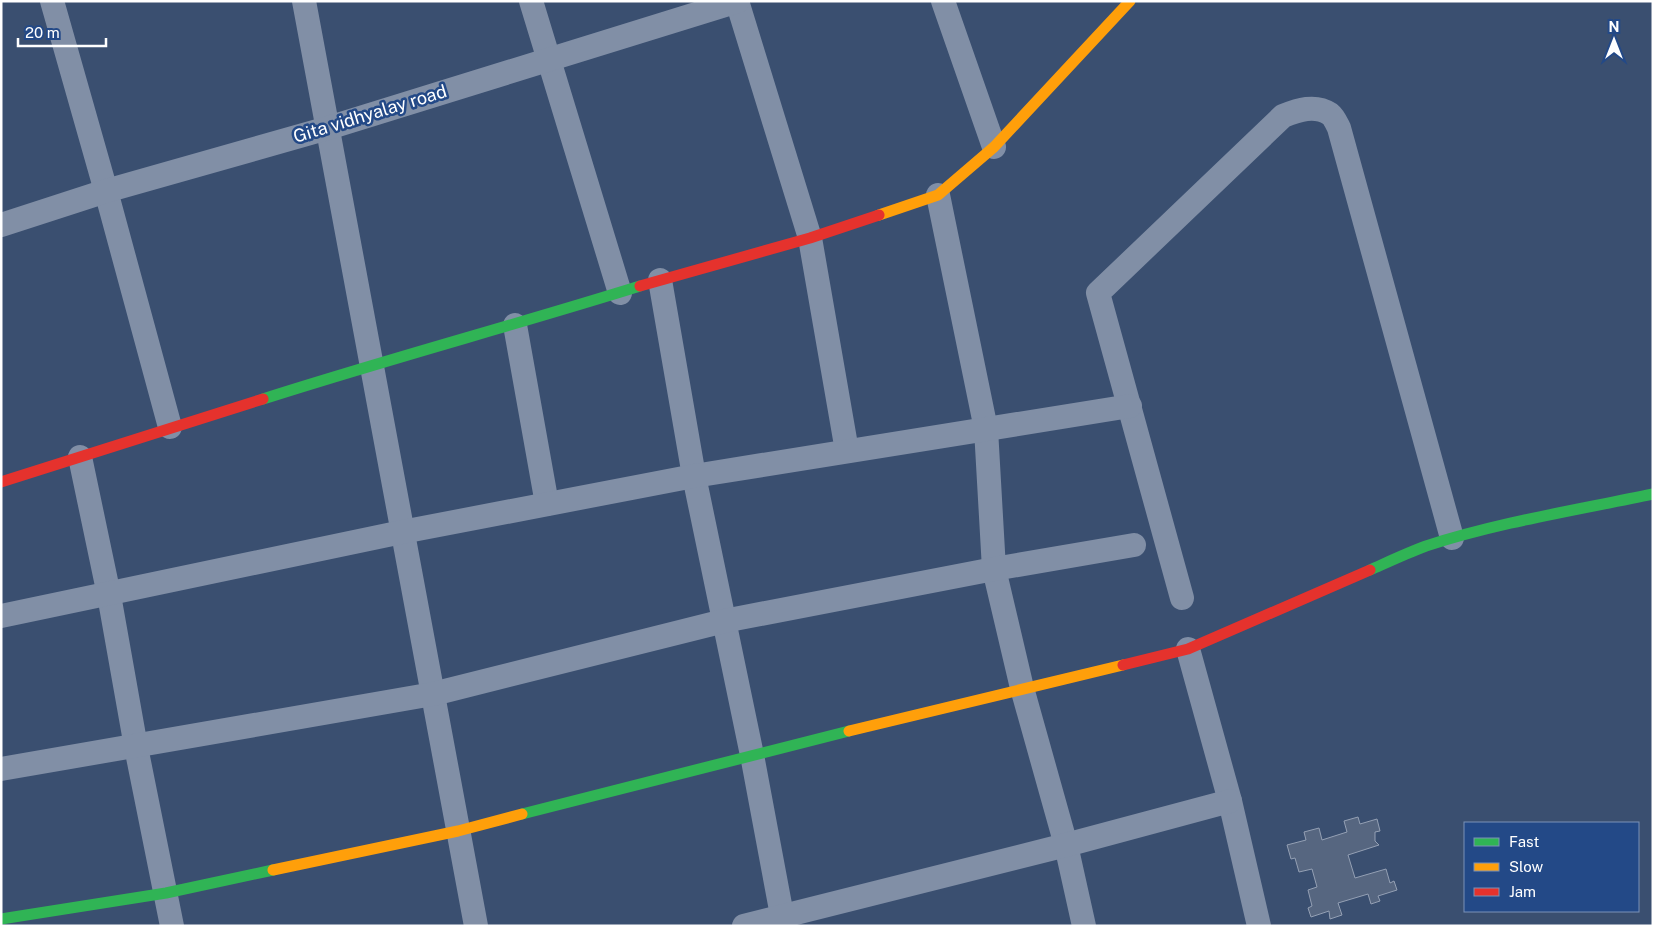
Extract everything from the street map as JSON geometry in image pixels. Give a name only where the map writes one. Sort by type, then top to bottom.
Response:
[{"type":"street","points":[[52,1],[170,427]]},
{"type":"street","points":[[304,1],[476,926]]},
{"type":"street","points":[[531,1],[620,293]]},
{"type":"street","points":[[738,1],[810,238],[847,452]]},
{"type":"street","name":"Gita vidhyalay road","points":[[1,224],[106,191],[328,128],[738,1]]},
{"type":"street","points":[[943,1],[994,146]]},
{"type":"street","points":[[1,482],[371,365],[515,325],[660,280],[810,238],[938,195],[994,146],[1130,1]]},
{"type":"street","points":[[1182,598],[1098,294],[1283,116],[1296,110],[1314,108],[1330,115],[1339,128],[1452,538]]},
{"type":"street","points":[[938,195],[986,429],[994,570],[1022,688],[1066,844],[1084,926]]},
{"type":"street","points":[[660,280],[694,476],[752,755],[783,922]]},
{"type":"street","points":[[515,325],[547,504]]},
{"type":"street","points":[[1,616],[402,532],[694,476],[1130,406]]},
{"type":"street","points":[[80,457],[110,594],[136,747],[172,926]]},
{"type":"street","points":[[1,919],[166,893],[458,830],[1022,688],[1188,649],[1424,547],[1452,538],[1653,494]]},
{"type":"street","points":[[1,769],[433,694],[724,621],[1134,545]]},
{"type":"street","points":[[1188,649],[1230,801],[1259,926]]},
{"type":"street","points":[[744,926],[783,922],[1230,801]]},
{"type":"building","points":[[1358,817],[1360,824],[1377,819],[1380,831],[1375,832],[1375,841],[1379,845],[1348,855],[1355,878],[1386,869],[1390,883],[1394,881],[1397,890],[1378,896],[1380,901],[1371,904],[1368,894],[1338,903],[1342,915],[1330,919],[1329,911],[1311,917],[1308,908],[1312,906],[1308,890],[1317,887],[1312,869],[1299,872],[1295,858],[1291,859],[1287,845],[1306,840],[1304,832],[1319,828],[1322,840],[1347,832],[1344,821]]},
{"type":"traffic: fast","points":[[263,399],[640,286]]},
{"type":"traffic: fast","points":[[1370,570],[1426,546],[1482,530],[1653,494]]},
{"type":"traffic: fast","points":[[522,814],[849,731]]},
{"type":"traffic: fast","points":[[1,919],[166,893],[273,870]]},
{"type":"traffic: slow","points":[[879,215],[938,195],[994,147],[1130,1]]},
{"type":"traffic: slow","points":[[849,731],[1123,665]]},
{"type":"traffic: slow","points":[[273,870],[458,831],[522,814]]},
{"type":"traffic: jam","points":[[640,286],[810,238],[879,215]]},
{"type":"traffic: jam","points":[[1,482],[263,399]]},
{"type":"traffic: jam","points":[[1123,665],[1188,649],[1370,570]]}]
